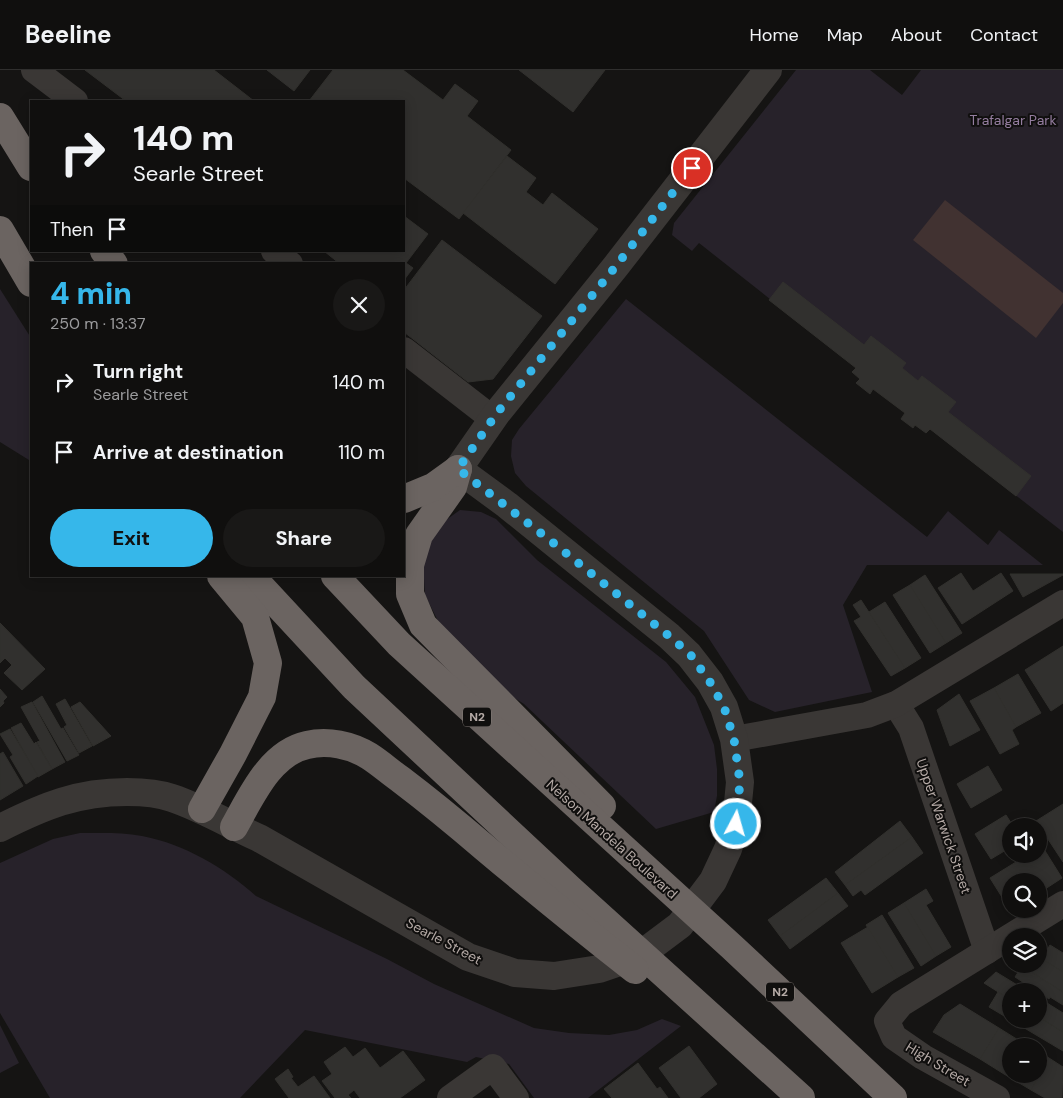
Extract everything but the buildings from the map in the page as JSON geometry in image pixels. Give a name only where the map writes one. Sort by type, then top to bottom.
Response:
[{"type":"highway","points":[[0,117],[30,156]]},
{"type":"highway","points":[[0,117],[30,165]]},
{"type":"highway","points":[[0,230],[30,280]]},
{"type":"highway","points":[[105,252],[112,262]]},
{"type":"highway","points":[[405,499],[433,487],[458,469]]},
{"type":"highway","points":[[458,469],[453,488],[419,536],[410,566],[410,594],[423,625],[632,847]]},
{"type":"highway","points":[[202,809],[262,697],[268,663],[255,617],[222,577]]},
{"type":"highway","points":[[252,577],[354,687],[564,899]]},
{"type":"highway","name":"Nelson Mandela Boulevard","points":[[336,577],[399,644],[632,847],[893,1098]]},
{"type":"highway","points":[[234,827],[274,763],[291,751],[306,745],[326,743],[348,747],[369,756],[564,899],[801,1098]]},
{"type":"street","points":[[34,70],[74,100]]},
{"type":"street","points":[[458,469],[493,419],[616,266],[758,74]]},
{"type":"street","points":[[275,252],[288,262]]},
{"type":"street","points":[[405,351],[493,419]]},
{"type":"street","name":"Searle Street","points":[[0,828],[49,805],[71,798],[95,794],[144,792],[170,797],[202,809],[234,827],[259,838],[468,957],[515,973],[554,976],[599,969],[640,955],[680,925],[713,881],[728,849],[736,824],[740,782],[734,739],[724,707],[710,682],[690,654],[515,512],[458,469]]},
{"type":"street","points":[[734,739],[866,715],[896,704],[1063,603]]},
{"type":"street","name":"Upper Warwick Street","points":[[896,704],[911,728],[987,951]]},
{"type":"street","points":[[987,951],[1063,904]]},
{"type":"street","name":"High Street","points":[[987,951],[901,1004],[887,1021],[894,1037],[924,1057],[997,1098]]},
{"type":"street","points":[[450,1098],[493,1067],[516,1098]]},
{"type":"green space","name":"Trafalgar Park","points":[[796,70],[870,70],[902,95],[921,70],[1063,70],[1063,532],[930,429],[856,367],[699,243],[692,251],[672,235],[674,223]]},
{"type":"green space","points":[[0,289],[30,336],[30,460],[0,442]]},
{"type":"green space","points":[[626,299],[927,537],[948,511],[988,545],[999,530],[1043,565],[867,565],[843,605],[872,692],[775,712],[749,700],[704,631],[526,486],[515,473],[511,456],[512,440],[519,429]]},
{"type":"green space","points":[[460,510],[481,512],[496,519],[537,560],[666,662],[695,697],[714,745],[717,769],[717,796],[714,812],[656,829],[524,704],[507,693],[441,627],[425,595],[423,563],[434,532]]},
{"type":"green space","points":[[80,833],[134,835],[158,840],[188,851],[231,876],[256,896],[387,959],[434,984],[534,1028],[569,1033],[609,1035],[637,1030],[662,1019],[681,1026],[588,1098],[534,1098],[509,1064],[476,1057],[467,1062],[305,1030],[240,1098],[50,1098],[0,1013],[0,863],[53,839]]},
{"type":"green space","points":[[0,1025],[19,1063],[0,1073]]},
{"type":"shaded area","points":[[945,200],[1063,293],[1063,303],[1036,338],[913,240]]},
{"type":"route","points":[[692,168],[616,266],[497,413],[458,469],[507,505],[690,654],[710,682],[724,707],[734,739],[740,782],[736,824]]}]
